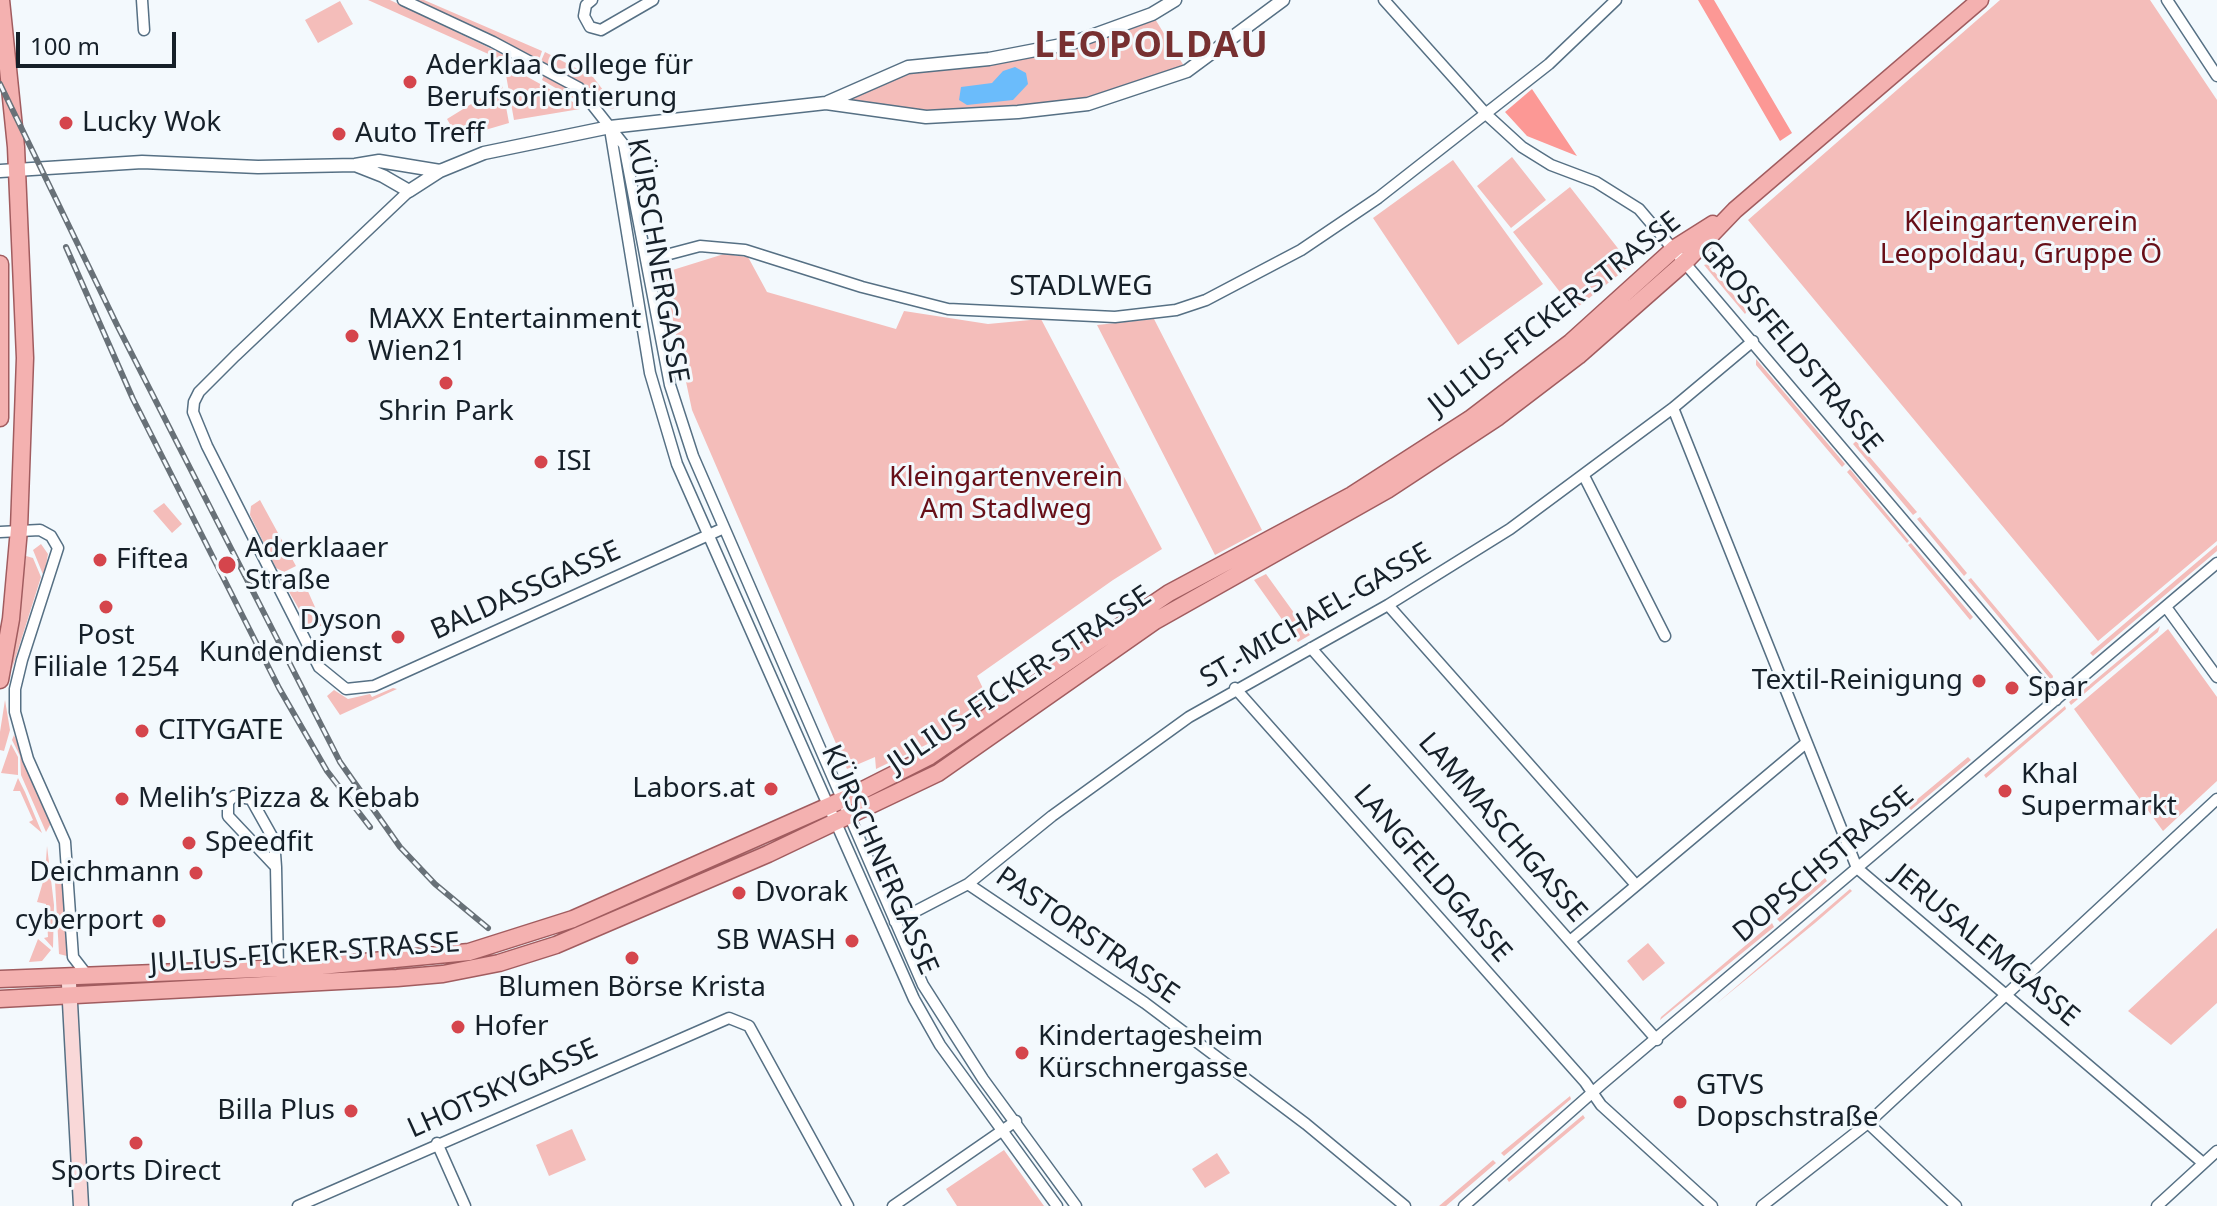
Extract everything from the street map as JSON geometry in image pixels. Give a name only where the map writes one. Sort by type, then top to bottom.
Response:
[{"type":"main road","points":[[0,680],[11,619],[19,529],[25,358],[8,170],[1,0]]},
{"type":"main road","name":"JULIUS-FICKER-STRASSE","points":[[0,999],[278,976],[439,957],[498,945],[573,919],[834,803],[930,756],[1169,593],[1352,495],[1470,419],[1735,210],[1980,0]]},
{"type":"main road","name":"JULIUS-FICKER-STRASSE","points":[[0,979],[87,975],[443,974],[528,955],[843,819],[938,773],[1166,614],[1315,533],[1450,451],[1572,361],[1680,255]]},
{"type":"main road","points":[[0,264],[0,418]]},
{"type":"main road","points":[[69,976],[81,1206]]},
{"type":"street","points":[[142,0],[144,30]]},
{"type":"street","points":[[403,0],[493,42],[579,88],[610,127]]},
{"type":"street","points":[[592,0],[586,5],[584,16],[590,27],[601,30],[653,0]]},
{"type":"street","points":[[826,103],[908,67],[989,59],[1072,43],[1152,14],[1175,0]]},
{"type":"street","points":[[411,189],[440,171],[511,144],[610,127],[826,103],[926,117],[1088,104],[1187,71],[1283,0]]},
{"type":"street","name":"GROSSFELDSTRASSE","points":[[1384,0],[1487,115],[1522,147],[1551,165],[1596,182],[1639,209],[2056,700]]},
{"type":"street","name":"STADLWEG","points":[[647,260],[700,246],[745,250],[862,287],[948,309],[1115,317],[1176,310],[1206,300],[1301,250],[1487,115],[1549,64],[1616,0]]},
{"type":"street","points":[[2167,0],[2217,76]]},
{"type":"street","name":"KÜRSCHNERGASSE","points":[[610,127],[624,145],[676,409],[914,999],[940,1045],[1057,1206]]},
{"type":"street","name":"KÜRSCHNERGASSE","points":[[610,127],[650,373],[677,464],[834,803],[895,922],[923,985],[953,1036],[1076,1206]]},
{"type":"street","points":[[8,170],[142,162],[258,167],[355,165],[379,161],[440,171]]},
{"type":"street","points":[[395,164],[411,189]]},
{"type":"street","points":[[355,165],[411,189]]},
{"type":"street","name":"BALDASSGASSE","points":[[411,189],[199,392],[193,412],[319,667],[346,689],[374,686],[724,528]]},
{"type":"street","name":"ST.-MICHAEL-GASSE","points":[[895,922],[968,884],[1157,738],[1235,688],[1388,605],[1510,529],[1673,408],[1753,341]]},
{"type":"street","name":"JERUSALEMGASSE","points":[[1673,408],[1857,868],[2203,1163]]},
{"type":"street","points":[[1584,476],[1665,636]]},
{"type":"street","points":[[0,532],[40,530],[55,540],[57,559],[22,660],[15,689],[15,712],[28,759],[62,834],[68,865],[73,957],[87,975]]},
{"type":"street","name":"DOPSCHSTRASSE","points":[[1464,1206],[1592,1093],[2217,563]]},
{"type":"street","points":[[1388,605],[1636,885]]},
{"type":"street","points":[[2166,607],[2217,677]]},
{"type":"street","name":"LAMMASCHGASSE","points":[[1311,648],[1657,1040]]},
{"type":"street","name":"LANGFELDGASSE","points":[[1235,688],[1601,1105],[1712,1206]]},
{"type":"street","points":[[1570,941],[1806,743]]},
{"type":"street","points":[[276,867],[228,816],[228,802],[234,796],[251,799],[274,840],[276,867],[278,976]]},
{"type":"street","points":[[1762,1206],[1868,1123],[2004,993],[2217,799]]},
{"type":"street","name":"PASTORSTRASSE","points":[[968,884],[1145,1003],[1306,1124],[1405,1206]]},
{"type":"street","name":"LHOTSKYGASSE","points":[[299,1206],[437,1143],[729,1018],[749,1026],[848,1206]]},
{"type":"street","points":[[893,1206],[1016,1121]]},
{"type":"street","points":[[1868,1123],[1956,1206]]},
{"type":"street","points":[[437,1143],[465,1206]]},
{"type":"street","points":[[2157,1206],[2217,1151]]},
{"type":"green space","points":[[368,0],[390,0],[527,66],[524,70]]},
{"type":"green space","points":[[418,0],[542,51],[539,60],[417,3]]},
{"type":"green space","name":"Kleingartenverein Leopoldau, Gruppe Ö","points":[[2000,0],[2150,0],[2217,100],[2217,541],[2098,641],[1748,220]]},
{"type":"green space","points":[[340,1],[353,24],[318,43],[305,20]]},
{"type":"green space","points":[[1152,14],[1187,71],[1088,104],[926,117],[826,103],[908,67],[1072,43]]},
{"type":"green space","points":[[545,52],[593,77],[617,108],[606,109],[580,82],[541,61]]},
{"type":"green space","points":[[504,64],[573,102],[580,109],[514,120]]},
{"type":"green space","points":[[544,75],[570,89],[588,107],[542,80]]},
{"type":"green space","points":[[502,85],[509,123],[458,138],[447,119]]},
{"type":"green space","points":[[1512,157],[1546,200],[1511,228],[1477,186]]},
{"type":"green space","points":[[1453,160],[1543,284],[1458,345],[1373,218]]},
{"type":"green space","points":[[1570,187],[1631,265],[1574,310],[1513,232]]},
{"type":"green space","name":"Kleingartenverein Am Stadlweg","points":[[724,254],[748,257],[767,292],[896,329],[904,311],[988,324],[1041,319],[1162,549],[977,676],[990,703],[934,741],[876,769],[875,757],[847,769],[692,410],[663,273]]},
{"type":"green space","points":[[1708,264],[1747,311],[1745,314],[1704,265]]},
{"type":"green space","points":[[1154,319],[1262,530],[1215,555],[1097,325]]},
{"type":"green space","points":[[1756,359],[1845,464],[1842,467],[1756,365]]},
{"type":"green space","points":[[1856,441],[1917,512],[1913,515],[1853,444]]},
{"type":"green space","points":[[1850,469],[1909,541],[1907,543],[1847,472]]},
{"type":"green space","points":[[260,500],[296,566],[284,572],[276,568],[250,515],[251,506]]},
{"type":"green space","points":[[164,503],[182,524],[172,533],[153,511]]},
{"type":"green space","points":[[1920,517],[1967,573],[1964,576],[1917,519]]},
{"type":"green space","points":[[1911,543],[1973,617],[1970,620],[1908,545]]},
{"type":"green space","points":[[41,544],[48,554],[44,577],[33,550]]},
{"type":"green space","points":[[2217,545],[2217,551],[2093,656],[2090,653]]},
{"type":"green space","points":[[26,556],[33,558],[41,577],[12,669]]},
{"type":"green space","points":[[1266,574],[1310,635],[1298,642],[1254,580]]},
{"type":"green space","points":[[302,578],[323,625],[311,630],[288,590]]},
{"type":"green space","points":[[1971,578],[2053,676],[2052,681],[1968,580]]},
{"type":"green space","points":[[2160,626],[2158,632],[2071,705],[2069,702]]},
{"type":"green space","points":[[2168,629],[2217,697],[2217,781],[2163,831],[2074,709]]},
{"type":"green space","points":[[397,689],[340,715],[327,696],[334,690],[348,699],[370,694],[372,697]]},
{"type":"green space","points":[[5,700],[10,730],[4,751],[0,750],[0,732]]},
{"type":"green space","points":[[2065,706],[2066,709],[1986,778],[1984,775]]},
{"type":"green space","points":[[14,735],[51,823],[46,832],[21,775],[20,756],[12,740]]},
{"type":"green space","points":[[11,744],[18,757],[18,775],[1,773]]},
{"type":"green space","points":[[1968,757],[1971,760],[1911,810],[1908,807]]},
{"type":"green space","points":[[18,778],[42,833],[29,822],[33,820],[20,791],[13,791]]},
{"type":"green space","points":[[47,846],[54,905],[53,948],[44,938],[48,937],[46,904],[37,902],[45,875]]},
{"type":"green space","points":[[54,864],[61,864],[67,956],[59,954]]},
{"type":"green space","points":[[1825,878],[1827,881],[1780,922],[1777,919]]},
{"type":"green space","points":[[1850,889],[1852,891],[1815,923],[1716,1004]]},
{"type":"green space","points":[[1772,923],[1774,927],[1660,1020],[1661,1017]]},
{"type":"green space","points":[[2217,928],[2217,1003],[2171,1045],[2128,1011]]},
{"type":"green space","points":[[38,939],[51,950],[42,961],[29,962]]},
{"type":"green space","points":[[1648,943],[1665,963],[1643,981],[1627,961]]},
{"type":"green space","points":[[1570,1096],[1571,1099],[1504,1156],[1501,1153]]},
{"type":"green space","points":[[1583,1115],[1585,1118],[1509,1182],[1507,1179]]},
{"type":"green space","points":[[572,1129],[586,1160],[549,1176],[536,1145]]},
{"type":"green space","points":[[1004,1150],[1044,1206],[957,1206],[946,1189]]},
{"type":"green space","points":[[1217,1153],[1230,1173],[1205,1188],[1192,1169]]},
{"type":"green space","points":[[1493,1160],[1496,1163],[1446,1206],[1439,1206]]},
{"type":"shaded area","points":[[1698,0],[1714,0],[1792,133],[1780,141]]},
{"type":"shaded area","points":[[1532,89],[1577,156],[1527,136],[1505,112]]},
{"type":"water","points":[[1015,67],[1026,73],[1028,84],[1013,100],[967,105],[959,100],[961,87],[992,83],[1003,71]]},
{"type":"railway","points":[[0,84],[117,325],[340,762],[400,847],[435,884],[488,928]]},
{"type":"railway","points":[[66,247],[133,399],[279,688],[327,771],[370,827]]},
{"type":"place","name":"Aderklaa College für Berufsorientierung","points":[[410,82]]},
{"type":"place","name":"Lucky Wok","points":[[66,123]]},
{"type":"place","name":"Auto Treff","points":[[339,134]]},
{"type":"place","name":"MAXX Entertainment Wien21","points":[[352,336]]},
{"type":"place","name":"Shrin Park","points":[[446,383]]},
{"type":"place","name":"ISI","points":[[541,462]]},
{"type":"place","name":"Fiftea","points":[[100,560]]},
{"type":"place","name":"Aderklaaer Straße","points":[[227,565]]},
{"type":"place","name":"Post Filiale 1254","points":[[106,607]]},
{"type":"place","name":"Dyson Kundendienst","points":[[398,637]]},
{"type":"place","name":"Textil-Reinigung","points":[[1979,681]]},
{"type":"place","name":"Spar","points":[[2012,688]]},
{"type":"place","name":"CITYGATE","points":[[142,731]]},
{"type":"place","name":"Labors.at","points":[[771,789]]},
{"type":"place","name":"Khal Supermarkt","points":[[2005,791]]},
{"type":"place","name":"Melih’s Pizza & Kebab","points":[[122,799]]},
{"type":"place","name":"Speedfit","points":[[189,843]]},
{"type":"place","name":"Deichmann","points":[[196,873]]},
{"type":"place","name":"Dvorak","points":[[739,893]]},
{"type":"place","name":"cyberport","points":[[159,921]]},
{"type":"place","name":"SB WASH","points":[[852,941]]},
{"type":"place","name":"Blumen Börse Krista","points":[[632,958]]},
{"type":"place","name":"Hofer","points":[[458,1027]]},
{"type":"place","name":"Kindertagesheim Kürschnergasse","points":[[1022,1053]]},
{"type":"place","name":"GTVS Dopschstraße","points":[[1680,1102]]},
{"type":"place","name":"Billa Plus","points":[[351,1111]]},
{"type":"place","name":"Sports Direct","points":[[136,1143]]},
{"type":"district","name":"LEOPOLDAU","points":[[1152,47]]}]
